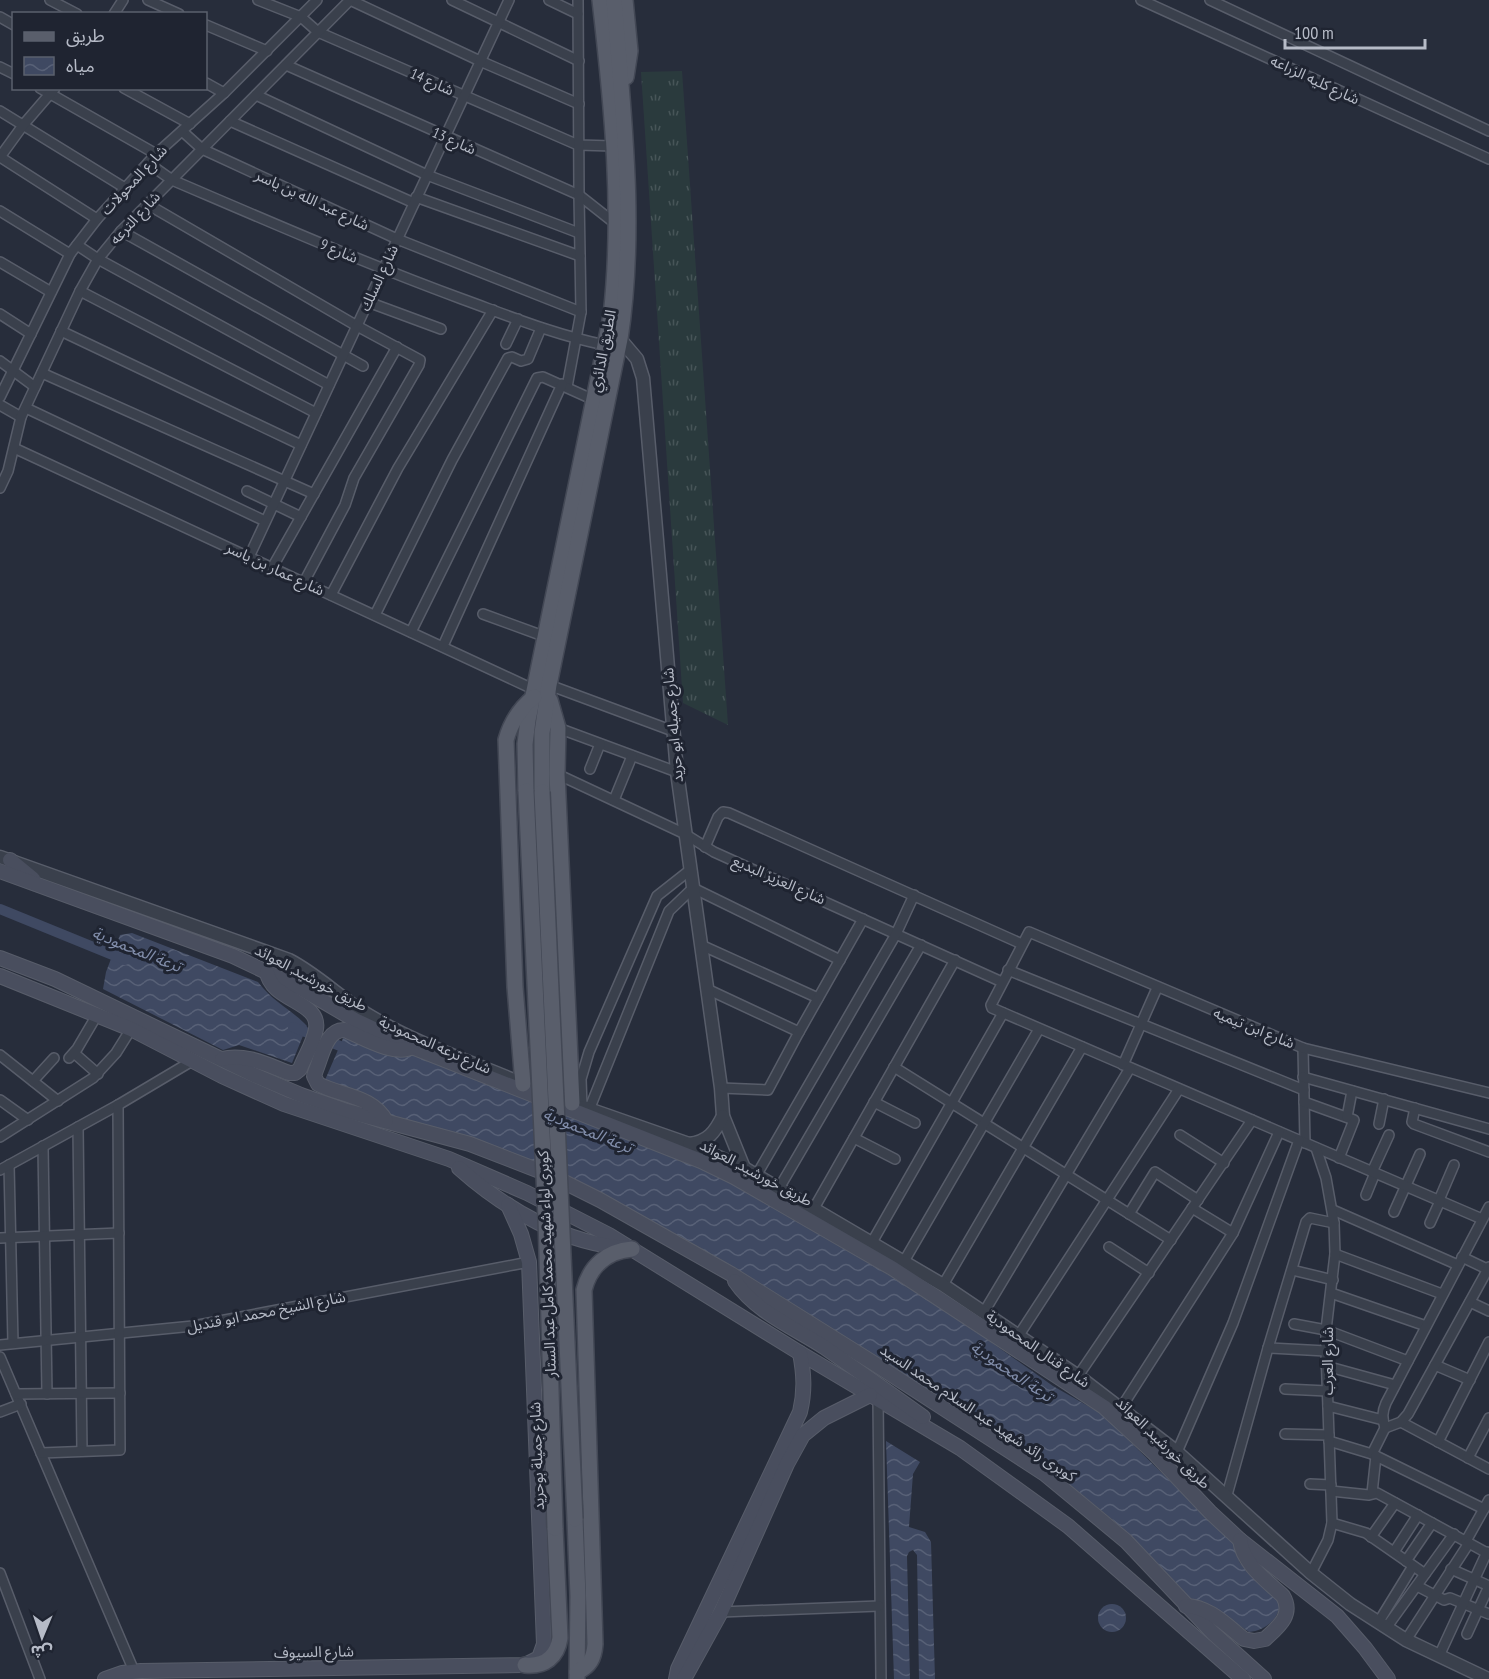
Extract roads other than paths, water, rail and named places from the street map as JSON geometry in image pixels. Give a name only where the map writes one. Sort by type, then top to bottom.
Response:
[{"type":"main road","name":"الطريق الدائري","points":[[542,692],[546,637],[594,399],[614,286],[617,225],[609,78],[600,0]]},
{"type":"main road","name":"الطريق الدائري","points":[[542,692],[620,339],[625,304],[629,231],[626,145],[614,0]]},
{"type":"main road","points":[[621,94],[630,51],[625,0]]},
{"type":"main road","points":[[522,1084],[516,1002],[506,740],[515,716],[542,692],[558,728],[557,774],[567,1006],[581,1107]]},
{"type":"main road","name":"كوبرى لواء شهيد محمد كامل عبد الستار","points":[[525,1665],[542,1664],[549,1660],[560,1638],[546,1218],[525,744],[542,692]]},
{"type":"main road","name":"كوبرى لواء شهيد محمد كامل عبد الستار","points":[[542,692],[542,792],[578,1596],[577,1676]]},
{"type":"main road","points":[[5,858],[42,886]]},
{"type":"main road","name":"طريق خورشيد, العوائد","points":[[0,872],[233,956],[412,1047],[701,1161],[734,1177],[892,1268],[1104,1407],[1153,1452],[1240,1540],[1336,1616],[1365,1648],[1388,1679]]},
{"type":"main road","points":[[0,958],[55,979],[301,1095],[347,1111],[470,1144],[550,1175],[600,1200],[731,1274],[753,1302],[823,1347],[916,1412],[960,1448]]},
{"type":"main road","points":[[222,1059],[245,1058],[289,1073],[295,1073],[300,1069],[316,1030],[315,1018],[310,1010],[276,990],[270,983],[267,972]]},
{"type":"main road","points":[[0,976],[131,1029],[192,1061],[284,1104],[449,1159],[558,1208],[632,1249],[960,1448],[1068,1526],[1243,1679]]},
{"type":"main road","points":[[516,1002],[527,1011],[541,1014],[555,1013],[567,1006]]},
{"type":"main road","points":[[386,1121],[380,1111],[372,1105],[318,1084],[314,1076],[316,1070],[331,1034],[335,1031],[345,1030],[393,1050],[403,1051],[412,1047]]},
{"type":"main road","points":[[449,1159],[477,1183],[532,1219],[576,1239],[603,1246],[632,1249]]},
{"type":"main road","name":"شارع جميلة بوحريد","points":[[508,1205],[530,1262],[544,1644],[539,1658],[525,1665]]},
{"type":"main road","points":[[577,1676],[591,1661],[595,1644],[584,1290],[589,1274],[598,1263],[610,1254],[632,1249]]},
{"type":"main road","name":"كوبرى رائد شهيد عبد السلام محمد السيد","points":[[731,1274],[1045,1474],[1126,1541],[1186,1606],[1264,1679]]},
{"type":"main road","points":[[684,1679],[722,1612],[787,1464],[797,1431],[804,1394],[800,1353]]},
{"type":"main road","points":[[676,1679],[678,1669],[797,1431],[874,1397]]},
{"type":"main road","points":[[1186,1606],[1199,1607],[1210,1612],[1249,1640],[1265,1639],[1284,1621],[1287,1615],[1283,1596],[1249,1564],[1240,1540]]},
{"type":"main road","name":"شارع السيوف","points":[[105,1679],[129,1674],[525,1665]]},
{"type":"street","points":[[50,0],[73,12]]},
{"type":"street","points":[[148,0],[175,12]]},
{"type":"street","name":"شارع 14","points":[[258,0],[301,17],[318,32],[578,145],[613,146]]},
{"type":"street","name":"شارع المحولات","points":[[0,397],[70,254],[97,219],[156,154],[224,93],[316,0]]},
{"type":"street","points":[[350,0],[579,104]]},
{"type":"street","name":"شارع الترعه","points":[[0,488],[8,471],[23,412],[80,291],[98,259],[147,204],[350,0]]},
{"type":"street","points":[[452,0],[579,61]]},
{"type":"street","name":"شارع السلك","points":[[249,557],[509,0]]},
{"type":"street","points":[[549,0],[578,14]]},
{"type":"street","points":[[443,646],[565,386],[576,339],[581,312],[578,0]]},
{"type":"street","name":"شارع كليه الزراعه","points":[[1141,0],[1489,159]]},
{"type":"street","name":"شارع كليه الزراعه","points":[[1210,0],[1489,131]]},
{"type":"street","points":[[207,25],[267,51]]},
{"type":"street","name":"شارع 13","points":[[286,65],[579,195],[617,225]]},
{"type":"street","points":[[207,84],[224,93]]},
{"type":"street","points":[[128,90],[190,124]]},
{"type":"street","points":[[97,219],[0,157],[24,124],[53,91],[156,154]]},
{"type":"street","points":[[256,95],[427,175],[579,233]]},
{"type":"street","points":[[0,111],[125,188]]},
{"type":"street","points":[[230,121],[415,200],[580,256]]},
{"type":"street","name":"شارع عبد الله بن ياسر","points":[[182,131],[202,149],[397,239],[581,312]]},
{"type":"street","name":"شارع 9","points":[[148,163],[172,180],[383,270],[541,328],[604,345]]},
{"type":"street","points":[[147,204],[357,326],[418,358],[419,365],[354,478],[345,506],[304,582]]},
{"type":"street","points":[[0,211],[70,254]]},
{"type":"street","points":[[121,231],[363,366]]},
{"type":"street","points":[[77,245],[98,259],[329,385]]},
{"type":"street","points":[[0,262],[51,292]]},
{"type":"street","points":[[80,291],[316,413]]},
{"type":"street","points":[[368,302],[441,329]]},
{"type":"street","points":[[331,595],[398,468],[493,310]]},
{"type":"street","points":[[0,314],[31,334]]},
{"type":"street","points":[[506,344],[518,320]]},
{"type":"street","points":[[375,615],[452,460],[508,358],[512,357],[521,361],[528,358],[541,328]]},
{"type":"street","points":[[61,331],[301,445]]},
{"type":"street","name":"شارع جميله ابو حريد","points":[[620,339],[636,359],[643,378],[677,772],[723,1116],[744,1168]]},
{"type":"street","points":[[272,568],[397,347]]},
{"type":"street","points":[[0,361],[36,387]]},
{"type":"street","points":[[42,373],[314,494]]},
{"type":"street","points":[[411,632],[537,378],[543,376],[594,399]]},
{"type":"street","points":[[0,405],[23,412],[265,521]]},
{"type":"street","name":"شارع عمار بن ياسر","points":[[14,448],[542,692],[673,731]]},
{"type":"street","points":[[247,491],[301,517]]},
{"type":"street","points":[[483,614],[546,637]]},
{"type":"street","points":[[558,728],[677,772]]},
{"type":"street","points":[[590,769],[600,744]]},
{"type":"street","points":[[614,800],[632,756]]},
{"type":"street","name":"شارع العزيز البديع","points":[[557,774],[685,834],[705,847],[1002,982]]},
{"type":"street","points":[[705,847],[718,817],[726,812],[1022,944],[991,1005],[998,1011],[1482,1219]]},
{"type":"street","name":"شارع ترعه المحمودية","points":[[5,858],[289,960],[314,974],[348,1001],[388,1026],[522,1084],[689,1144],[744,1168]]},
{"type":"street","points":[[581,1107],[581,1079],[588,1052],[657,896],[690,870]]},
{"type":"street","points":[[581,1107],[669,911],[693,888],[840,960]]},
{"type":"street","points":[[756,1176],[896,934],[914,895]]},
{"type":"street","points":[[721,1088],[768,1090],[863,919]]},
{"type":"street","name":"شارع ابن تيميه","points":[[1022,944],[1027,932],[1030,932],[1157,988],[1303,1048],[1489,1093]]},
{"type":"street","points":[[701,945],[818,998]]},
{"type":"street","points":[[778,1190],[921,945]]},
{"type":"street","points":[[813,1210],[955,960]]},
{"type":"street","points":[[1008,970],[1304,1089]]},
{"type":"street","points":[[707,988],[799,1032]]},
{"type":"street","points":[[984,1312],[1066,1174],[1126,1066],[1157,988]]},
{"type":"street","points":[[871,1244],[952,1103],[998,1011]]},
{"type":"street","points":[[98,1015],[72,1055],[98,1074]]},
{"type":"street","points":[[0,1137],[98,1074],[116,1053],[131,1029]]},
{"type":"street","points":[[903,1263],[1039,1029]]},
{"type":"street","points":[[943,1285],[1082,1047]]},
{"type":"street","points":[[1178,1452],[1233,1323],[1302,1142],[1303,1048]]},
{"type":"street","points":[[0,1055],[58,1101]]},
{"type":"street","points":[[33,1081],[54,1058]]},
{"type":"street","points":[[13,1343],[10,1238],[4,1168],[192,1061]]},
{"type":"street","points":[[894,1067],[1171,1240]]},
{"type":"street","points":[[1304,1077],[1489,1129]]},
{"type":"street","points":[[1019,1335],[1179,1089]]},
{"type":"street","points":[[1347,1117],[1352,1091]]},
{"type":"street","points":[[0,1100],[28,1120]]},
{"type":"street","points":[[1379,1124],[1384,1100]]},
{"type":"street","points":[[874,1102],[915,1122]]},
{"type":"street","points":[[1304,1102],[1347,1117],[1354,1122],[1340,1158]]},
{"type":"street","points":[[41,1453],[120,1450],[118,1105]]},
{"type":"street","points":[[1415,1108],[1413,1124],[1489,1152]]},
{"type":"street","points":[[689,1144],[704,1141],[710,1137],[723,1116]]},
{"type":"street","points":[[1078,1376],[1252,1120]]},
{"type":"street","points":[[78,1127],[82,1451]]},
{"type":"street","points":[[1121,1408],[1233,1233],[1279,1132]]},
{"type":"street","points":[[1180,1135],[1224,1162]]},
{"type":"street","points":[[1366,1195],[1389,1135]]},
{"type":"street","points":[[854,1138],[895,1159]]},
{"type":"street","points":[[43,1146],[47,1394]]},
{"type":"street","name":"شارع العرب","points":[[1311,1573],[1328,1540],[1332,1523],[1326,1330],[1335,1254],[1334,1222],[1326,1178],[1316,1148]]},
{"type":"street","points":[[1394,1212],[1420,1154]]},
{"type":"street","points":[[1430,1223],[1454,1165]]},
{"type":"street","name":"شارع قنال المحمودية","points":[[744,1168],[943,1285],[1019,1335],[1078,1376],[1178,1452],[1311,1573],[1382,1626],[1488,1679]]},
{"type":"street","points":[[1129,1214],[1155,1172],[1233,1233]]},
{"type":"street","points":[[1372,1493],[1374,1455],[1384,1424],[1383,1411],[1489,1207]]},
{"type":"street","points":[[1333,1210],[1460,1261],[1489,1269],[1408,1414],[1401,1422]]},
{"type":"street","points":[[1227,1495],[1307,1220],[1310,1218],[1334,1222]]},
{"type":"street","points":[[0,1238],[118,1233]]},
{"type":"street","points":[[1109,1248],[1149,1273]]},
{"type":"street","points":[[1335,1254],[1442,1294]]},
{"type":"street","name":"شارع الشيخ محمد ابو قنديل","points":[[0,1345],[193,1326],[530,1262]]},
{"type":"street","points":[[1292,1270],[1333,1280]]},
{"type":"street","points":[[1331,1293],[1426,1326]]},
{"type":"street","points":[[1470,1302],[1489,1311]]},
{"type":"street","points":[[1294,1324],[1326,1330],[1408,1361]]},
{"type":"street","points":[[1438,1442],[1489,1342]]},
{"type":"street","points":[[1268,1348],[1326,1351]]},
{"type":"street","points":[[0,1357],[129,1674]]},
{"type":"street","points":[[1436,1365],[1470,1380]]},
{"type":"street","points":[[1326,1366],[1395,1385]]},
{"type":"street","points":[[1285,1389],[1327,1391]]},
{"type":"street","points":[[16,1394],[120,1393]]},
{"type":"street","points":[[874,1397],[881,1679]]},
{"type":"street","points":[[0,1412],[21,1404]]},
{"type":"street","points":[[1328,1406],[1384,1424],[1401,1422],[1489,1469]]},
{"type":"street","points":[[1468,1458],[1489,1418]]},
{"type":"street","points":[[1286,1434],[1329,1438],[1374,1455],[1484,1509]]},
{"type":"street","points":[[1310,1484],[1368,1495],[1377,1493],[1488,1553],[1439,1656]]},
{"type":"street","points":[[1406,1640],[1468,1542],[1489,1500]]},
{"type":"street","points":[[1371,1536],[1395,1503]]},
{"type":"street","points":[[1394,1552],[1418,1515]]},
{"type":"street","points":[[1332,1523],[1360,1530],[1371,1536],[1425,1574]]},
{"type":"street","points":[[1382,1626],[1410,1563],[1432,1523]]},
{"type":"street","points":[[1382,1626],[1417,1586],[1454,1534]]},
{"type":"street","points":[[1440,1553],[1453,1567],[1489,1586],[1467,1634]]},
{"type":"street","points":[[0,1573],[40,1679]]},
{"type":"street","points":[[1417,1586],[1444,1600],[1450,1598],[1489,1614]]},
{"type":"street","points":[[722,1612],[879,1606]]},
{"type":"water","points":[[132,933],[258,982],[307,1026],[292,1063],[239,1045],[223,1050],[103,989],[106,972],[120,935]]},
{"type":"water","points":[[344,1036],[388,1055],[414,1054],[686,1160],[746,1191],[871,1264],[954,1316],[1053,1386],[1102,1414],[1233,1543],[1240,1563],[1280,1603],[1277,1615],[1270,1624],[1249,1632],[1204,1602],[1191,1599],[1144,1549],[1063,1479],[968,1416],[576,1181],[391,1117],[377,1102],[325,1080]]},
{"type":"water","points":[[886,1441],[920,1462],[913,1474],[909,1527],[925,1532],[931,1542],[935,1679],[919,1679],[917,1555],[913,1550],[907,1556],[910,1679],[894,1679]]},
{"type":"water","points":[[1112,1604],[1122,1608],[1126,1618],[1122,1628],[1112,1632],[1102,1628],[1098,1618],[1102,1608]]},
{"type":"waterway","name":"ترعة المحمودية","points":[[0,909],[125,960]]},
{"type":"waterway","name":"ترعة المحمودية","points":[[293,1027],[350,1050]]}]
